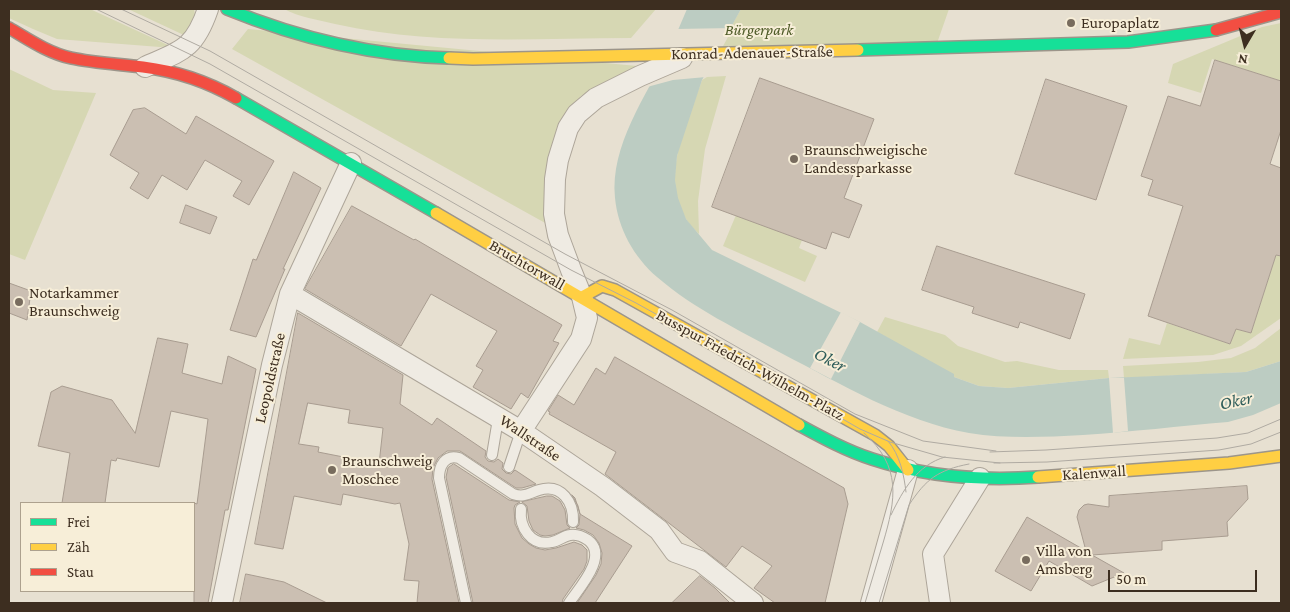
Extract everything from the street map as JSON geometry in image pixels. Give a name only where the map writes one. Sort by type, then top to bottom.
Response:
[{"type":"main road","name":"Konrad-Adenauer-Straße","points":[[227,9],[257,22],[303,37],[344,47],[398,55],[474,59],[965,48],[1128,42],[1176,36],[1230,26],[1281,12]]},
{"type":"main road","points":[[1230,26],[1249,9]]},
{"type":"main road","name":"Bruchtorwall","points":[[9,28],[45,49],[70,58],[145,67],[178,74],[220,90],[351,163],[800,425],[839,446],[871,459],[908,470]]},
{"type":"main road","name":"Busspur Friedrich-Wilhelm-Platz","points":[[582,297],[602,286],[616,290],[875,435],[889,446],[908,470]]},
{"type":"main road","name":"Kalenwall","points":[[908,470],[935,475],[1011,479],[1229,463],[1281,456]]},
{"type":"street","points":[[145,67],[183,50],[192,42],[204,22],[208,9]]},
{"type":"street","points":[[522,431],[581,339],[587,318],[582,297],[561,243],[554,214],[555,179],[560,151],[568,128],[577,114],[591,101],[608,91],[691,54]]},
{"type":"street","name":"Leopoldstraße","points":[[222,603],[272,365],[290,294],[351,163]]},
{"type":"street","name":"Wallstraße","points":[[290,294],[522,431],[603,487],[659,530],[675,552],[700,561],[743,600]]},
{"type":"street","points":[[871,603],[908,470]]},
{"type":"street","points":[[940,603],[933,554],[980,478]]},
{"type":"lane","points":[[486,409],[493,414],[497,425],[492,456]]},
{"type":"lane","points":[[509,467],[522,431]]},
{"type":"lane","points":[[466,603],[440,478],[442,464],[445,460],[454,457],[459,458],[513,494],[519,496],[525,496],[540,490],[557,491],[571,503],[574,511],[574,522]]},
{"type":"lane","points":[[521,509],[522,525],[526,533],[533,539],[550,543],[565,536],[577,535],[590,542],[594,547],[596,553],[593,566],[569,603]]},
{"type":"green space","points":[[9,9],[90,9],[170,46],[160,47],[57,39],[9,18]]},
{"type":"green space","points":[[128,9],[194,9],[196,20],[186,36]]},
{"type":"green space","points":[[284,9],[656,9],[631,38],[483,39],[445,38],[372,31],[309,18]]},
{"type":"green space","name":"Bürgerpark","points":[[741,9],[949,9],[935,49],[716,53]]},
{"type":"green space","points":[[1281,23],[1281,81],[1212,59],[1201,93],[1168,83],[1173,64],[1262,27]]},
{"type":"green space","points":[[248,29],[637,66],[581,96],[557,127],[546,180],[547,224],[232,49]]},
{"type":"green space","points":[[9,69],[53,90],[96,93],[25,260],[9,254]]},
{"type":"green space","points":[[726,76],[705,149],[698,201],[699,234],[687,221],[679,202],[675,185],[679,149],[683,131],[702,80],[707,77]]},
{"type":"green space","points":[[736,215],[802,240],[799,248],[817,256],[805,282],[723,246]]},
{"type":"green space","points":[[1276,255],[1281,256],[1281,318],[1241,346],[1213,355],[1123,359],[1129,338],[1160,345],[1167,323],[1230,344],[1236,329],[1251,333]]},
{"type":"green space","points":[[885,317],[945,335],[958,346],[1005,362],[1017,361],[1059,370],[1108,370],[1109,378],[1008,388],[979,386],[954,377],[877,332]]},
{"type":"green space","points":[[1281,328],[1281,361],[1246,372],[1124,378],[1123,366],[1198,362],[1231,358],[1255,348]]},
{"type":"water","name":"Oker","points":[[687,9],[741,9],[702,80],[677,156],[675,180],[678,198],[686,219],[712,250],[860,322],[954,374],[954,377],[979,386],[1008,388],[1109,378],[1246,372],[1281,361],[1281,403],[1253,415],[1228,422],[1083,435],[1011,437],[969,433],[920,420],[872,400],[701,309],[671,289],[641,261],[628,242],[620,221],[615,198],[615,178],[618,159],[631,121],[669,50]]},
{"type":"pier","points":[[733,28],[706,77],[673,80],[647,87],[676,29]]},
{"type":"pier","points":[[841,312],[860,322],[831,379],[810,368]]},
{"type":"pier","points":[[1109,378],[1124,378],[1128,431],[1113,433]]},
{"type":"building","points":[[1215,60],[1281,81],[1281,130],[1270,164],[1281,168],[1281,256],[1276,255],[1251,333],[1236,329],[1230,344],[1148,316],[1183,206],[1148,195],[1153,180],[1141,176],[1168,96],[1200,106]]},
{"type":"building","name":"Braunschweigische Landessparkasse","points":[[760,78],[874,119],[844,198],[862,205],[849,238],[832,232],[826,249],[712,207]]},
{"type":"building","points":[[1046,79],[1127,106],[1096,200],[1015,174]]},
{"type":"building","points":[[145,108],[186,134],[196,116],[274,161],[249,205],[233,196],[242,181],[205,160],[187,190],[162,175],[148,199],[130,188],[139,173],[110,155],[133,110]]},
{"type":"building","points":[[294,172],[321,188],[283,269],[285,269],[256,337],[230,330],[253,259],[256,260]]},
{"type":"building","points":[[186,205],[217,217],[210,234],[180,223]]},
{"type":"building","points":[[352,206],[415,239],[562,325],[553,341],[559,343],[528,398],[521,393],[511,409],[473,387],[483,370],[476,366],[497,331],[431,294],[401,346],[305,289]]},
{"type":"building","points":[[937,246],[1085,294],[1070,339],[1020,322],[1018,328],[972,313],[974,307],[922,290]]},
{"type":"building","name":"Notarkammer Braunschweig","points":[[9,283],[31,291],[27,320],[9,313]]},
{"type":"building","points":[[298,313],[403,375],[400,404],[432,425],[437,418],[486,451],[485,457],[488,461],[494,462],[498,459],[503,463],[502,469],[506,473],[511,474],[515,470],[536,484],[516,488],[460,451],[447,451],[438,458],[433,468],[432,479],[459,603],[417,603],[419,581],[404,580],[409,544],[400,503],[395,504],[343,494],[341,505],[294,496],[283,549],[255,544]],"holes":[[[308,403],[350,410],[348,423],[383,428],[379,464],[318,452],[319,447],[299,444]]]},
{"type":"building","points":[[158,338],[188,344],[182,373],[222,384],[228,356],[256,369],[228,510],[225,510],[208,603],[194,603],[194,592],[195,503],[197,504],[208,419],[171,411],[159,467],[117,458],[116,461],[111,460],[105,502],[62,502],[70,453],[38,446],[51,392],[62,386],[112,400],[135,433]]},
{"type":"building","points":[[615,357],[844,488],[848,504],[825,603],[775,603],[754,588],[772,566],[742,546],[726,567],[605,474],[616,452],[549,414],[550,412],[548,411],[558,395],[574,405],[596,368],[605,374]]},
{"type":"building","points":[[454,464],[509,500],[520,502],[514,508],[515,524],[522,538],[529,544],[545,550],[574,542],[582,545],[587,550],[587,561],[584,569],[562,603],[473,603],[446,477],[448,468]]},
{"type":"building","points":[[1247,486],[1248,499],[1227,522],[1228,536],[1162,541],[1162,550],[1092,555],[1124,573],[1092,586],[1049,561],[1031,591],[995,571],[1027,517],[1086,551],[1077,517],[1079,510],[1084,505],[1109,507],[1109,496]]},
{"type":"building","points":[[552,496],[560,501],[565,510],[567,525],[570,528],[545,536],[533,530],[529,521],[527,506],[522,502]]},
{"type":"building","points":[[580,514],[632,546],[595,603],[577,603],[596,575],[601,564],[602,553],[599,543],[593,535],[576,528],[579,525]]},
{"type":"building","points":[[246,574],[284,582],[327,603],[240,603]]},
{"type":"building","points":[[700,576],[715,588],[730,603],[672,603]]},
{"type":"tram line","points":[[96,9],[210,64],[571,270],[636,303],[860,429],[890,442],[942,457],[1000,463]]},
{"type":"tram line","points":[[121,9],[210,51],[565,254],[672,310],[855,414],[923,441],[996,451]]},
{"type":"tram line","points":[[990,452],[1217,438],[1248,433],[1281,419]]},
{"type":"tram line","points":[[994,463],[1047,462],[1219,450],[1251,444],[1281,432]]},
{"type":"tram line","points":[[864,433],[885,458],[893,484],[891,512],[865,603]]},
{"type":"tram line","points":[[888,441],[903,472],[906,492]]},
{"type":"tram line","points":[[891,515],[906,488],[919,472],[926,466],[945,457]]},
{"type":"tram line","points":[[879,603],[909,505],[921,488],[934,477],[949,469],[969,464]]},
{"type":"traffic: fast","points":[[227,9],[281,29],[336,44],[392,54],[449,58]]},
{"type":"traffic: fast","points":[[858,50],[1128,42],[1216,30]]},
{"type":"traffic: fast","points":[[236,98],[436,213]]},
{"type":"traffic: fast","points":[[799,425],[853,452],[913,470],[975,478],[1038,477]]},
{"type":"traffic: slow","points":[[449,58],[858,50]]},
{"type":"traffic: slow","points":[[436,213],[799,425]]},
{"type":"traffic: slow","points":[[582,297],[602,286],[615,290],[875,435],[889,446],[908,470]]},
{"type":"traffic: slow","points":[[1038,477],[1229,463],[1281,456]]},
{"type":"traffic: jam","points":[[1216,30],[1281,12]]},
{"type":"traffic: jam","points":[[9,28],[38,45],[63,56],[167,71],[203,82],[236,98]]},
{"type":"place","name":"Europaplatz","points":[[1071,23]]},
{"type":"place","name":"Braunschweigische Landessparkasse","points":[[794,159]]},
{"type":"place","name":"Notarkammer Braunschweig","points":[[19,302]]},
{"type":"place","name":"Braunschweig Moschee","points":[[332,470]]},
{"type":"place","name":"Villa von Amsberg","points":[[1026,560]]}]
